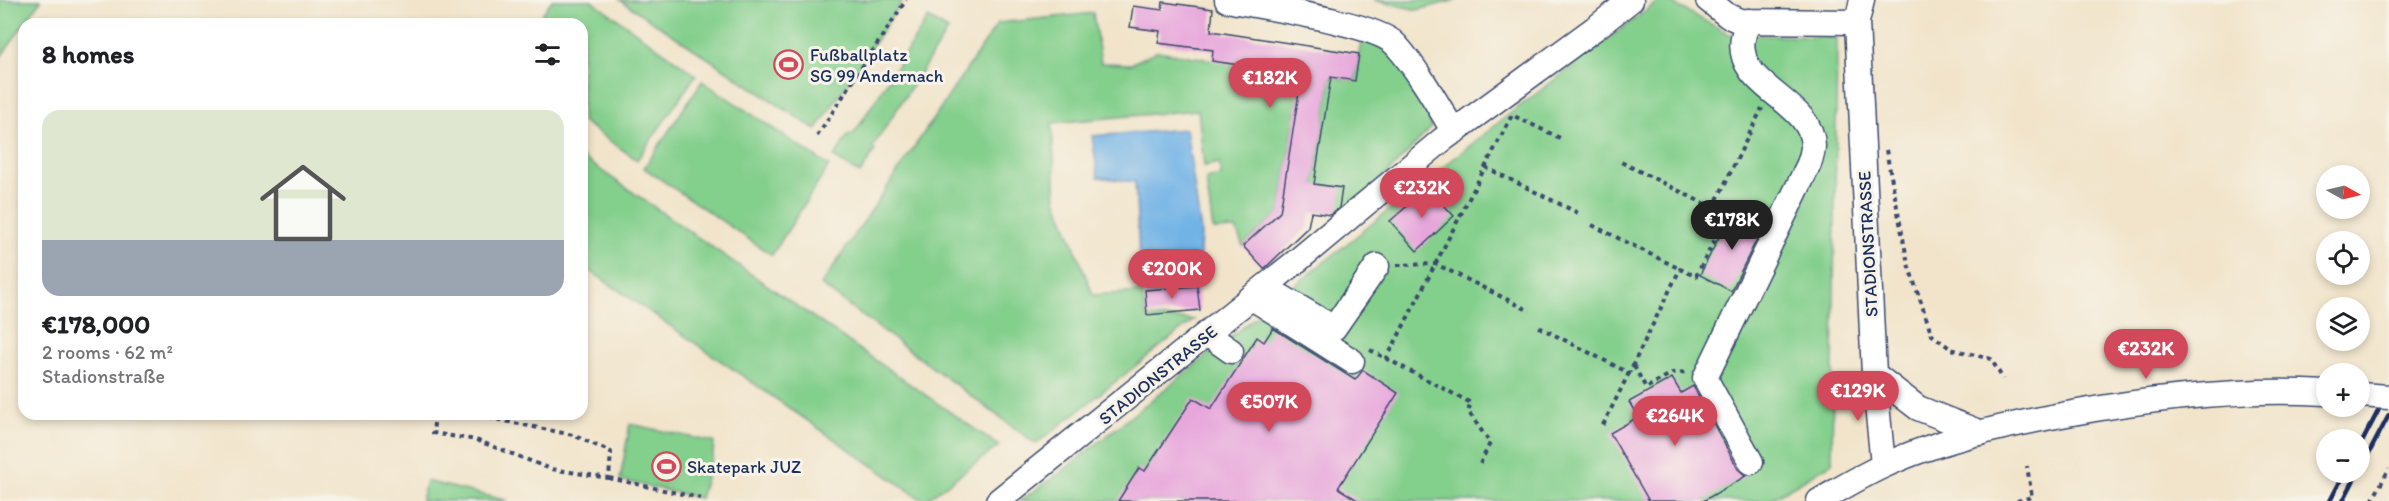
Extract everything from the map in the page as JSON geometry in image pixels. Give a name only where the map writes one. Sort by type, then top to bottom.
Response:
[{"type":"street","points":[[1227,0],[1355,25],[1394,42],[1454,132]]},
{"type":"street","name":"STADIONSTRASSE","points":[[998,501],[1208,334],[1442,140],[1631,0]]},
{"type":"street","name":"STADIONSTRASSE","points":[[1708,0],[1728,16],[1740,21],[1859,11],[1874,374],[1883,465]]},
{"type":"street","points":[[1749,21],[1743,38],[1746,65],[1800,116],[1809,130],[1813,145],[1809,164],[1706,378],[1751,462]]},
{"type":"street","points":[[1259,292],[1334,328],[1377,266]]},
{"type":"street","points":[[1259,292],[1358,354]]},
{"type":"street","points":[[1208,334],[1231,351]]},
{"type":"street","points":[[1874,374],[1918,408],[1981,433]]},
{"type":"street","points":[[1819,501],[1883,465],[1950,442],[2022,422],[2191,395],[2255,392],[2316,393]]},
{"type":"street","points":[[2370,396],[2389,397]]},
{"type":"path","points":[[817,136],[906,0]]},
{"type":"path","points":[[1713,208],[1771,91]]},
{"type":"path","points":[[1386,360],[1512,115],[1560,138]]},
{"type":"path","points":[[1862,127],[1884,139],[1908,264],[1932,335],[1951,349],[1991,359],[2003,379]]},
{"type":"path","points":[[1592,225],[1696,276],[1726,218],[1713,208],[1621,162]]},
{"type":"path","points":[[1485,167],[1578,213]]},
{"type":"path","points":[[1377,266],[1436,264],[1530,311]]},
{"type":"path","points":[[1604,425],[1680,269]]},
{"type":"path","points":[[1539,327],[1629,373]]},
{"type":"path","points":[[1358,354],[1386,360],[1471,403],[1468,411],[1490,443],[1480,464]]},
{"type":"path","points":[[1633,365],[1646,388],[1672,373],[1709,371]]},
{"type":"path","points":[[434,420],[433,433],[476,440],[551,470],[609,478],[700,498]]},
{"type":"path","points":[[499,420],[573,435],[611,452],[609,478]]},
{"type":"path","points":[[2017,501],[2032,497],[2027,466]]},
{"type":"path","points":[[2372,501],[2389,469]]},
{"type":"green space","points":[[0,0],[41,0],[28,18],[18,18],[18,33],[0,58]]},
{"type":"green space","points":[[552,0],[591,0],[696,75],[637,160],[588,125],[588,18],[539,18]]},
{"type":"green space","name":"Fußballplatz SG 99 Andernach","points":[[620,0],[903,0],[816,130]]},
{"type":"green space","points":[[1374,0],[1456,0],[1417,10]]},
{"type":"green space","points":[[1660,0],[1666,0],[1729,34],[1837,38],[1832,463],[1768,501],[1020,501],[1065,469],[1512,112]]},
{"type":"green space","points":[[1093,13],[1101,63],[1131,64],[1157,51],[1302,74],[1280,212],[1243,246],[1236,229],[1213,230],[1206,179],[1221,176],[1219,163],[1204,166],[1198,110],[1052,123],[1056,199],[1093,295],[1142,292],[1146,317],[1194,320],[1036,444],[821,285],[998,23]]},
{"type":"green space","points":[[928,18],[948,30],[872,148],[875,150],[860,174],[834,157],[849,134],[853,135]]},
{"type":"green space","points":[[1362,33],[1388,47],[1403,65],[1427,109],[1431,128],[1382,179],[1337,216],[1341,188],[1314,184],[1331,77],[1355,81]]},
{"type":"green space","points":[[702,81],[829,166],[772,255],[644,168]]},
{"type":"green space","points":[[588,161],[999,446],[924,501],[588,269]]},
{"type":"green space","name":"Skatepark JUZ","points":[[630,424],[714,442],[713,454],[700,498],[620,480]]},
{"type":"green space","points":[[426,481],[509,501],[421,501]]},
{"type":"water","points":[[1186,129],[1201,232],[1199,269],[1140,273],[1135,182],[1098,177],[1092,136]]},
{"type":"building","points":[[1163,2],[1213,9],[1211,31],[1359,54],[1355,81],[1331,77],[1314,184],[1342,188],[1339,208],[1330,215],[1311,212],[1308,227],[1264,269],[1243,246],[1280,212],[1302,74],[1212,61],[1213,50],[1158,43],[1160,31],[1130,27],[1133,6],[1162,10]]},
{"type":"building","points":[[1428,188],[1454,216],[1417,251],[1390,221]]},
{"type":"building","points":[[1732,211],[1763,227],[1731,291],[1700,275]]},
{"type":"building","points":[[1197,286],[1200,310],[1147,315],[1145,290]]},
{"type":"building","points":[[1273,328],[1355,380],[1363,370],[1398,393],[1338,488],[1359,501],[1118,501],[1139,468],[1145,471],[1193,398],[1211,409],[1257,337],[1264,342]]},
{"type":"building","points":[[1672,378],[1681,393],[1693,386],[1738,469],[1746,476],[1703,501],[1649,501],[1610,433],[1638,417],[1629,402]]},
{"type":"railway","points":[[2369,429],[2389,390]]},
{"type":"railway","points":[[2370,451],[2389,415]]},
{"type":"railway","points":[[2330,501],[2339,483]]},
{"type":"railway","points":[[2343,501],[2352,483]]},
{"type":"place","name":"Fußballplatz SG 99 Andernach","points":[[789,65]]},
{"type":"place","name":"Skatepark JUZ","points":[[666,467]]}]
